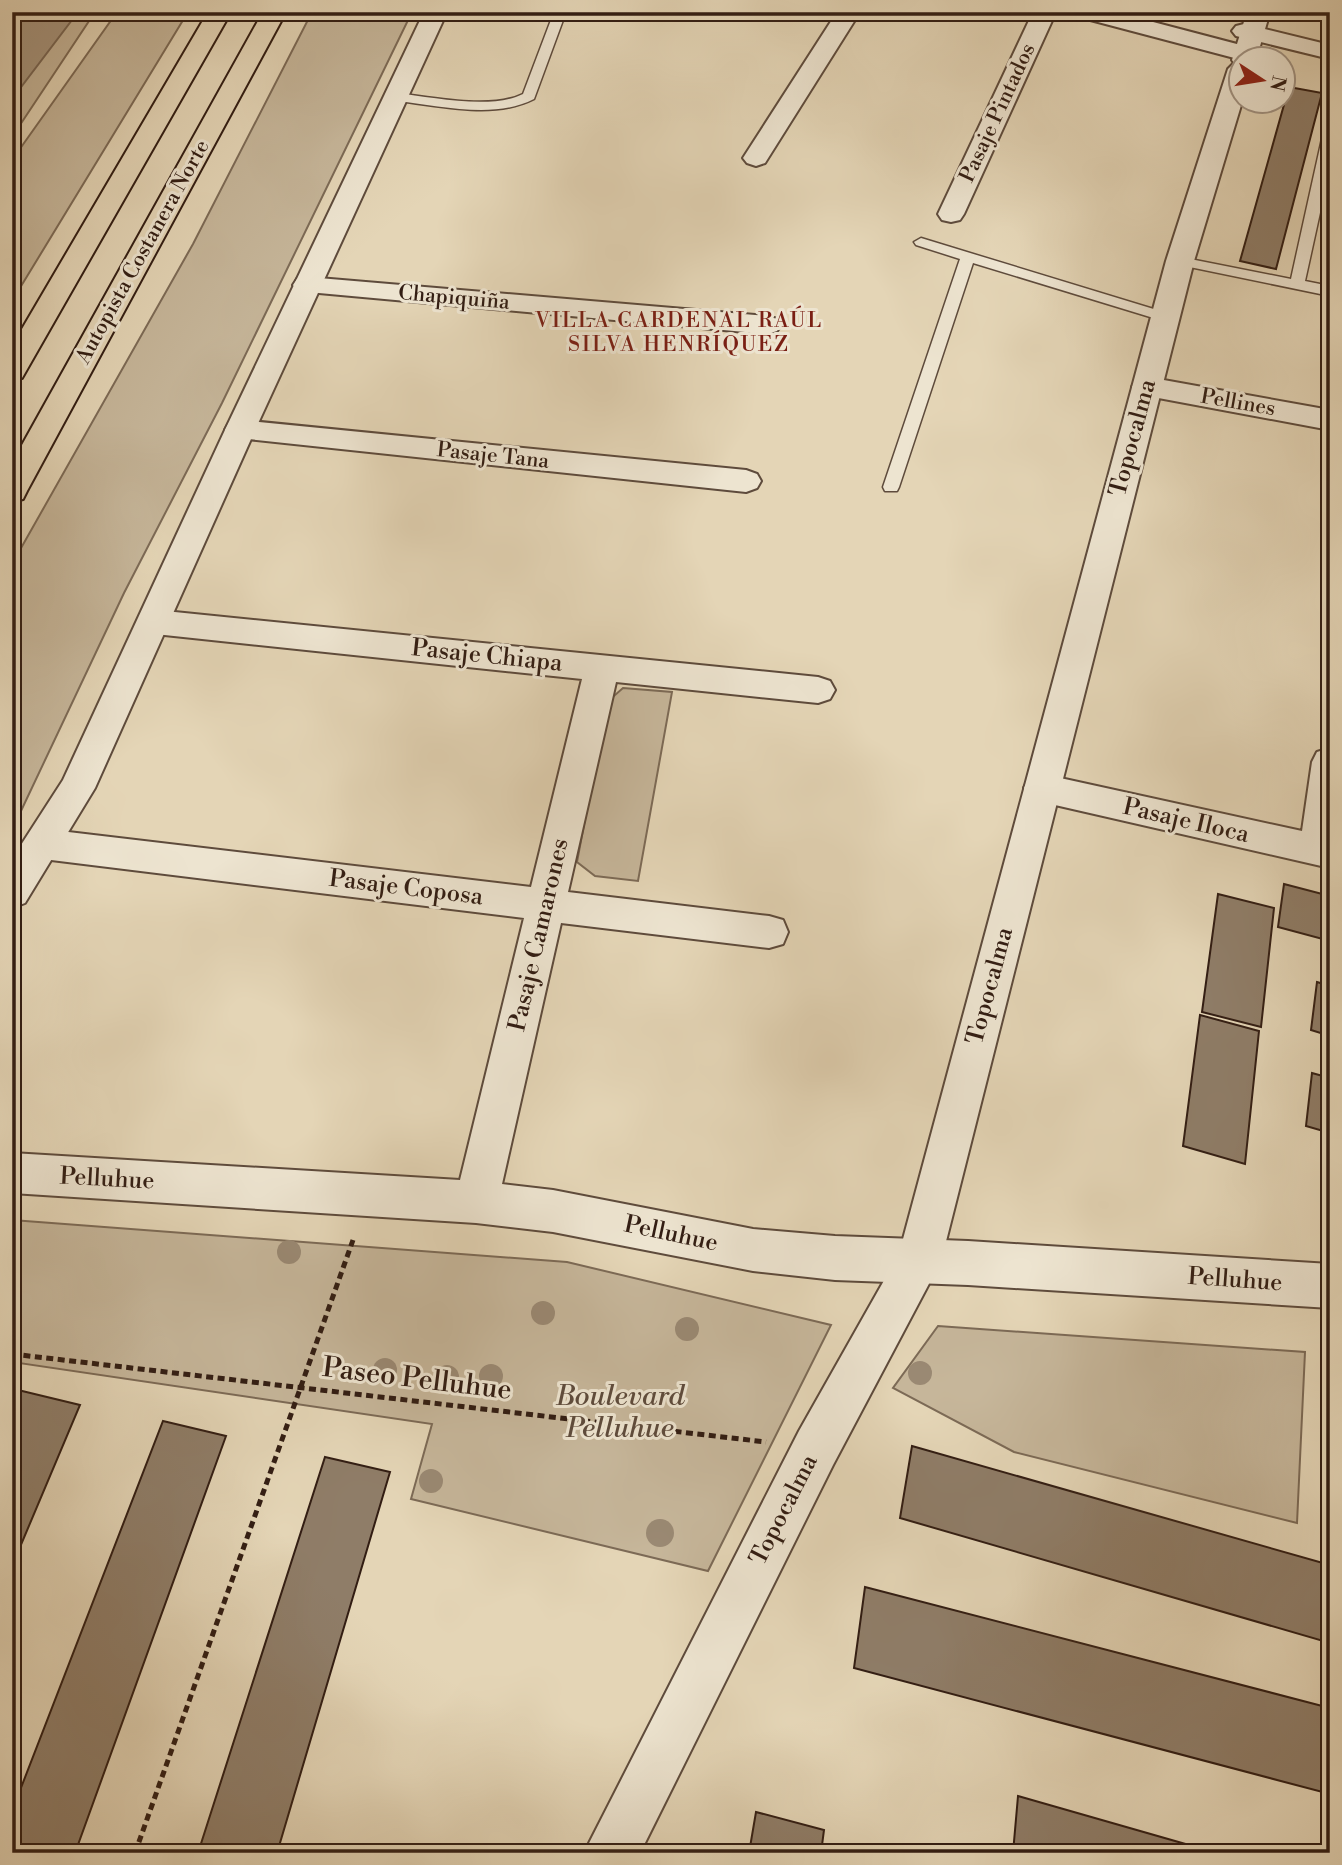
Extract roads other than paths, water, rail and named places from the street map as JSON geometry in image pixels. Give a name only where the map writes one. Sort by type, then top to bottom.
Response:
[{"type":"highway","points":[[12,371],[220,12]]},
{"type":"highway","name":"Autopista Costanera Norte","points":[[12,491],[275,12]]},
{"type":"street","points":[[12,892],[77,788],[307,285],[436,12]]},
{"type":"street","points":[[757,158],[849,12]]},
{"type":"street","name":"Pasaje Pintados","points":[[951,214],[1045,12]]},
{"type":"street","points":[[1087,12],[1248,45],[1330,52]]},
{"type":"street","points":[[1171,12],[1248,45]]},
{"type":"street","name":"Topocalma","points":[[611,1853],[816,1448],[919,1261],[1180,261],[1248,45]]},
{"type":"street","points":[[1296,65],[1330,74]]},
{"type":"street","name":"Chapiquiña","points":[[307,285],[768,325]]},
{"type":"street","name":"Pellines","points":[[1147,387],[1330,420]]},
{"type":"street","name":"Pasaje Tana","points":[[240,430],[746,481]]},
{"type":"street","name":"Pasaje Chiapa","points":[[155,622],[818,690]]},
{"type":"street","name":"Pasaje Camarones","points":[[476,1202],[602,668]]},
{"type":"street","points":[[1324,852],[1330,762]]},
{"type":"street","name":"Pasaje Iloca","points":[[1042,788],[1324,852]]},
{"type":"street","name":"Pasaje Coposa","points":[[43,844],[769,932]]},
{"type":"street","name":"Pelluhue","points":[[12,1174],[476,1202],[553,1211],[753,1250],[835,1258],[1330,1286]]},
{"type":"lane","points":[[396,97],[501,106],[520,103],[529,96],[560,12]]},
{"type":"lane","points":[[1297,285],[1330,134]]},
{"type":"lane","points":[[921,242],[1165,317]]},
{"type":"lane","points":[[891,487],[968,256]]},
{"type":"lane","points":[[1180,261],[1330,291]]},
{"type":"district","name":"VILLA CARDENAL RAÚL SILVA HENRÍQUEZ","points":[[679,333]]},
{"type":"park label","name":"Boulevard Pelluhue","points":[[620,1412]]}]
